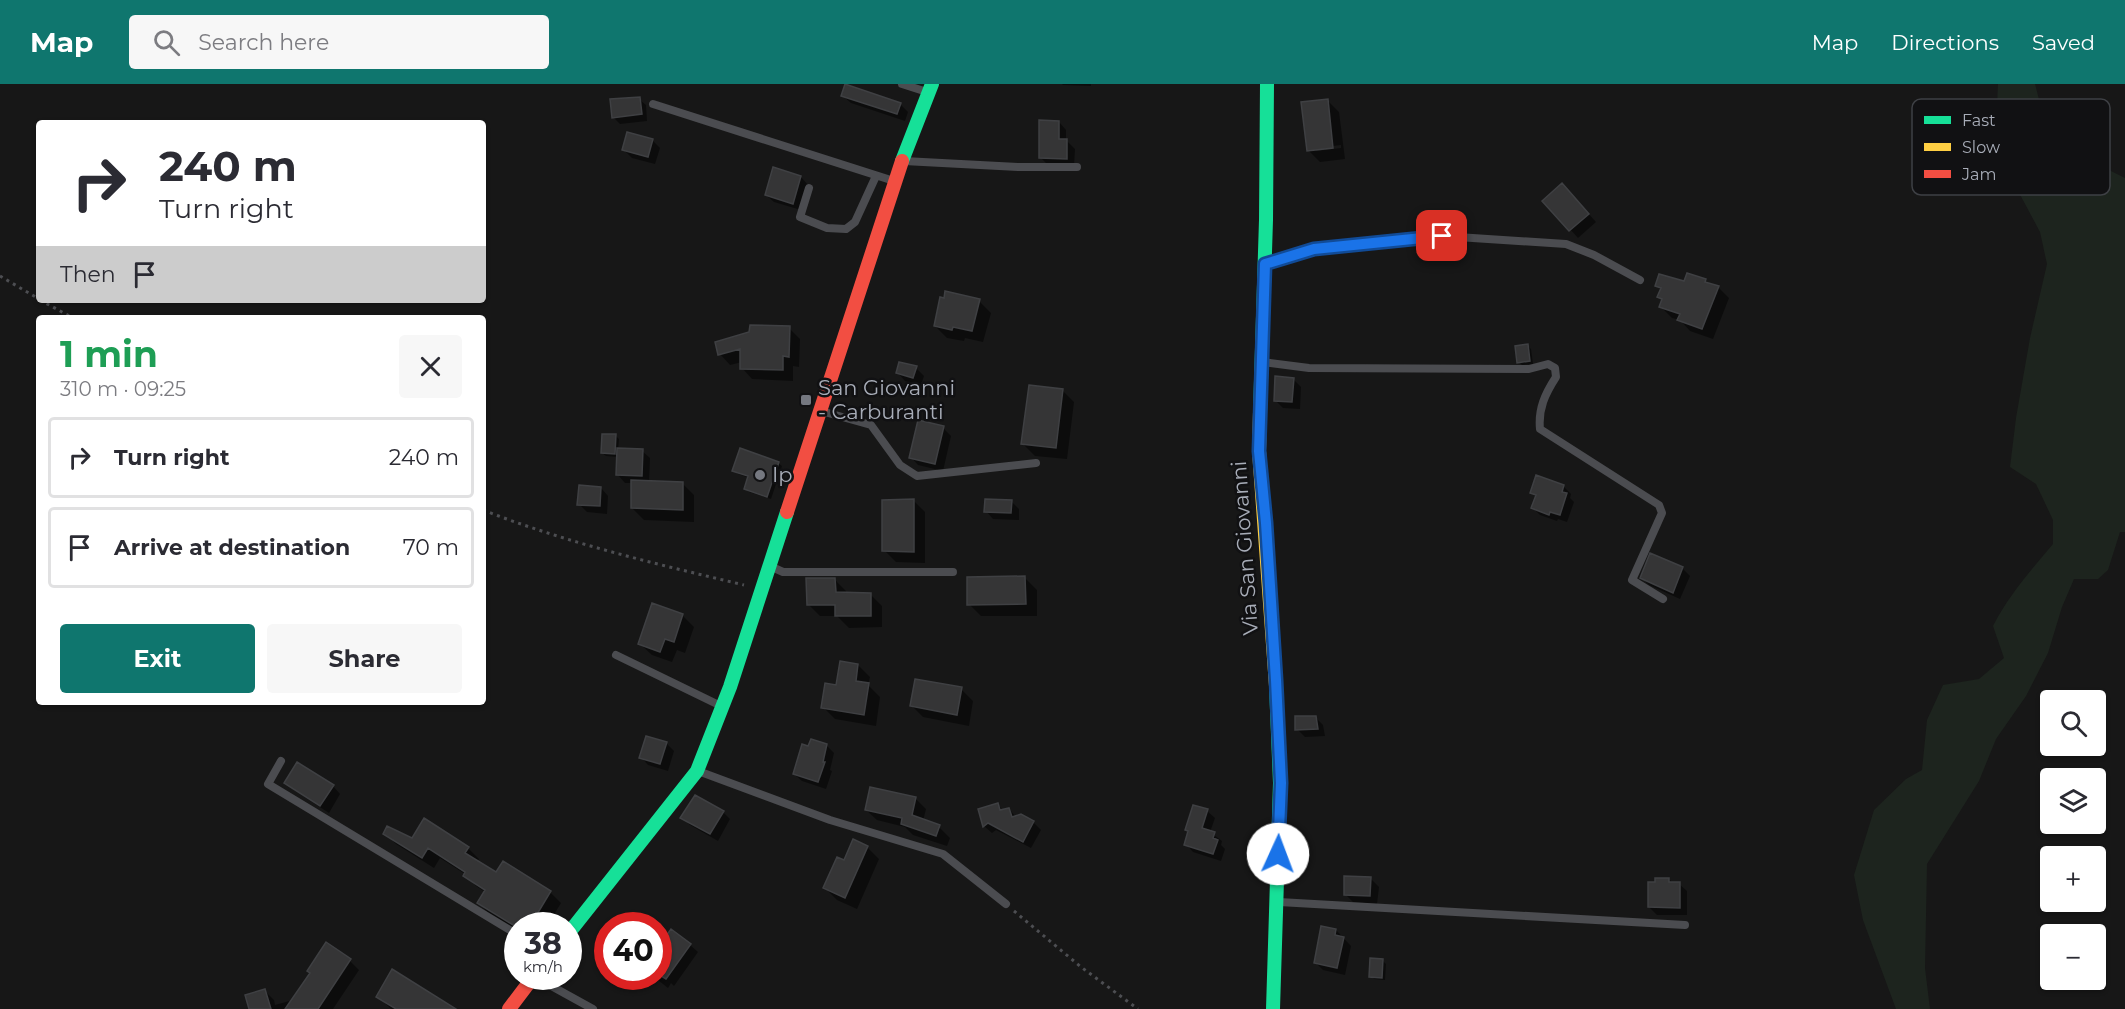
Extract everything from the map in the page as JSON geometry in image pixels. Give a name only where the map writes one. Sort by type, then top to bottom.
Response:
[{"type":"main road","name":"Via San Giovanni","points":[[1267,84],[1265,264],[1259,451],[1266,523],[1281,783],[1273,1009]]},
{"type":"main road","points":[[582,916],[697,771],[771,567],[820,410],[903,161],[930,88]]},
{"type":"main road","points":[[509,1009],[524,990]]},
{"type":"lane","points":[[902,84],[930,88]]},
{"type":"lane","points":[[652,104],[896,182]]},
{"type":"lane","points":[[903,161],[1077,168]]},
{"type":"lane","points":[[809,188],[800,217],[827,228],[846,230],[855,222],[876,176]]},
{"type":"lane","points":[[1265,264],[1314,249],[1442,236],[1566,244],[1594,255],[1640,280]]},
{"type":"lane","points":[[1262,362],[1309,368],[1529,369],[1548,364],[1555,368],[1556,377],[1546,392],[1539,415],[1540,429],[1659,505],[1662,513],[1632,580],[1663,598]]},
{"type":"lane","points":[[820,410],[871,425],[900,465],[917,476],[1036,463]]},
{"type":"lane","points":[[771,567],[783,572],[953,572]]},
{"type":"lane","points":[[616,655],[722,706]]},
{"type":"lane","points":[[281,761],[268,784],[504,927]]},
{"type":"lane","points":[[697,771],[830,820],[943,854],[1006,904]]},
{"type":"lane","points":[[1277,902],[1685,925]]},
{"type":"lane","points":[[558,990],[593,1009]]},
{"type":"path","points":[[0,276],[36,298]]},
{"type":"path","points":[[46,303],[68,315]]},
{"type":"path","points":[[486,511],[556,536],[676,569],[763,589]]},
{"type":"path","points":[[1006,904],[1081,967],[1138,1009]]},
{"type":"shaded area","points":[[1998,84],[2035,84],[2039,99],[1997,99]]},
{"type":"shaded area","points":[[2110,170],[2125,178],[2125,532],[2120,532],[2108,570],[2098,579],[2074,579],[2062,607],[2048,653],[2026,696],[1996,739],[1979,781],[1927,864],[1925,968],[1930,1009],[1896,1009],[1863,920],[1854,875],[1874,810],[1906,779],[1922,770],[1927,720],[1943,685],[1979,679],[2004,658],[1993,626],[2013,593],[2053,544],[2053,520],[2036,484],[2010,467],[2030,338],[2047,264],[2040,232],[2020,195],[2110,195]]},
{"type":"building","points":[[845,84],[901,103],[897,114],[841,96]]},
{"type":"building","points":[[640,97],[642,114],[612,118],[610,99]]},
{"type":"building","points":[[1328,99],[1333,148],[1307,151],[1301,102]]},
{"type":"building","points":[[1039,120],[1059,121],[1059,139],[1067,139],[1067,159],[1039,158]]},
{"type":"building","points":[[627,132],[653,139],[648,157],[622,150]]},
{"type":"building","points":[[773,167],[801,176],[793,204],[765,195]]},
{"type":"building","points":[[1562,183],[1589,214],[1569,231],[1542,201]]},
{"type":"building","points":[[1687,273],[1719,286],[1702,329],[1677,320],[1680,314],[1659,307],[1662,299],[1657,297],[1661,288],[1655,286],[1659,274],[1684,281]]},
{"type":"building","points":[[945,291],[980,299],[972,331],[934,326],[940,297],[944,298]]},
{"type":"building","points":[[750,325],[790,326],[789,357],[783,356],[783,370],[740,369],[740,349],[718,355],[715,342],[749,332]]},
{"type":"building","points":[[1528,344],[1530,361],[1517,363],[1515,346]]},
{"type":"building","points":[[899,362],[917,366],[913,378],[896,373]]},
{"type":"building","points":[[1275,376],[1294,378],[1292,402],[1274,401]]},
{"type":"building","points":[[1029,385],[1063,389],[1056,448],[1021,444]]},
{"type":"building","points":[[918,420],[944,426],[935,464],[909,458]]},
{"type":"building","points":[[602,434],[616,434],[615,454],[601,453]]},
{"type":"building","points":[[617,448],[643,449],[642,476],[616,475]]},
{"type":"building","points":[[740,448],[779,462],[767,497],[744,489],[748,476],[732,471]]},
{"type":"building","points":[[1536,475],[1564,485],[1562,492],[1567,493],[1560,515],[1550,512],[1549,515],[1531,508],[1536,495],[1530,493]]},
{"type":"building","points":[[631,480],[683,482],[683,510],[631,508]]},
{"type":"building","points":[[579,485],[601,487],[600,506],[577,505]]},
{"type":"building","points":[[914,499],[914,552],[882,551],[882,500]]},
{"type":"building","points":[[985,499],[1012,500],[1011,513],[984,512]]},
{"type":"building","points":[[1650,553],[1683,567],[1673,593],[1640,578]]},
{"type":"building","points":[[1025,576],[1026,604],[967,605],[967,577]]},
{"type":"building","points":[[806,578],[835,578],[836,592],[871,593],[871,616],[835,616],[835,605],[807,605]]},
{"type":"building","points":[[652,603],[683,614],[674,642],[665,639],[660,652],[638,644]]},
{"type":"building","points":[[840,661],[858,664],[856,681],[869,683],[864,715],[821,708],[825,683],[836,685]]},
{"type":"building","points":[[915,679],[962,687],[957,715],[910,706]]},
{"type":"building","points":[[1295,716],[1316,716],[1318,729],[1295,730]]},
{"type":"building","points":[[646,736],[667,742],[660,764],[639,758]]},
{"type":"building","points":[[811,739],[827,744],[823,762],[825,762],[818,782],[793,774],[802,744],[808,746]]},
{"type":"building","points":[[297,762],[334,785],[320,806],[284,783]]},
{"type":"building","points":[[870,787],[916,797],[912,815],[940,825],[936,836],[901,824],[902,818],[865,810]]},
{"type":"building","points":[[695,795],[724,811],[710,834],[680,818]]},
{"type":"building","points":[[998,803],[1000,810],[1009,808],[1012,817],[1021,814],[1034,821],[1023,842],[988,823],[983,827],[978,809]]},
{"type":"building","points":[[1193,805],[1208,809],[1202,828],[1215,832],[1213,838],[1218,840],[1213,854],[1184,845],[1188,831],[1185,830]]},
{"type":"building","points":[[424,818],[469,847],[465,853],[496,872],[503,861],[551,891],[538,912],[504,912],[504,919],[477,903],[485,890],[463,876],[465,872],[428,848],[422,858],[383,834],[387,826],[412,838]]},
{"type":"building","points":[[853,839],[868,846],[845,898],[823,888],[837,857],[844,860]]},
{"type":"building","points":[[1344,876],[1371,877],[1370,896],[1344,895]]},
{"type":"building","points":[[1655,878],[1669,878],[1669,882],[1680,882],[1680,908],[1648,907],[1648,882],[1655,882]]},
{"type":"building","points":[[1321,926],[1336,929],[1335,935],[1344,937],[1337,968],[1314,963]]},
{"type":"building","points":[[672,930],[691,944],[672,971]]},
{"type":"building","points":[[326,942],[351,959],[318,1009],[285,1009],[310,973],[307,971]]},
{"type":"building","points":[[1370,958],[1383,959],[1382,978],[1369,977]]},
{"type":"building","points":[[392,969],[456,1009],[396,1009],[376,997]]},
{"type":"building","points":[[265,989],[271,1009],[249,1009],[245,995]]},
{"type":"traffic: fast","points":[[902,161],[932,84]]},
{"type":"traffic: fast","points":[[1260,412],[1266,220],[1267,84]]},
{"type":"traffic: fast","points":[[582,916],[697,771],[730,687],[787,512]]},
{"type":"traffic: fast","points":[[1273,1009],[1280,783],[1276,686]]},
{"type":"traffic: slow","points":[[1260,412],[1259,451],[1276,686]]},
{"type":"traffic: jam","points":[[787,512],[902,161]]},
{"type":"traffic: jam","points":[[509,1009],[523,990]]},
{"type":"place","name":"San Giovanni - Carburanti","points":[[806,400]]},
{"type":"place","name":"Ip","points":[[760,475]]},
{"type":"route","points":[[1278,854],[1281,783],[1266,523],[1259,451],[1265,264],[1314,249],[1442,236]]}]
